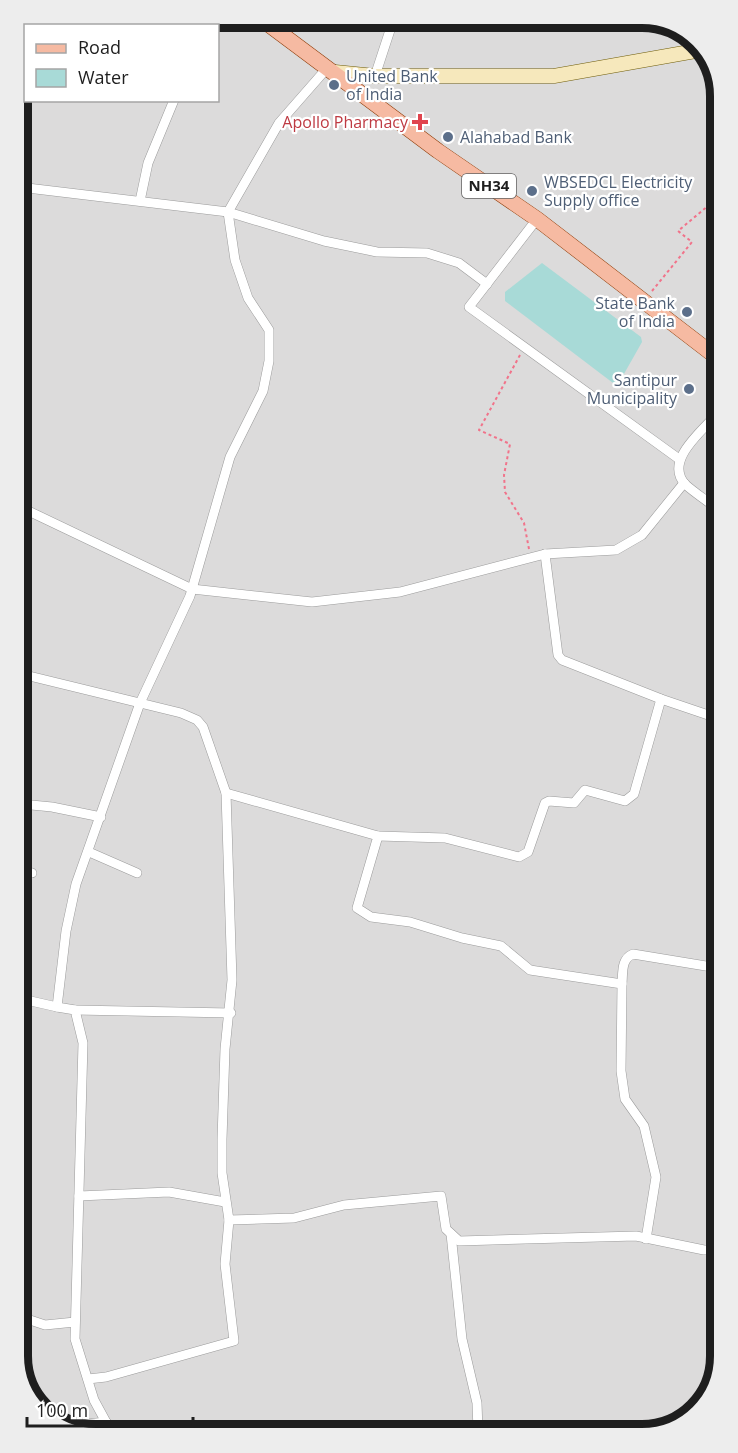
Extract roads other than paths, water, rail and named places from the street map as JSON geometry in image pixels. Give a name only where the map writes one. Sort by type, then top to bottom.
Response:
[{"type":"main road","name":"NH34","points":[[275,29],[438,150],[537,219],[710,351]]},
{"type":"main road","points":[[332,70],[375,76],[554,76],[692,52]]},
{"type":"street","points":[[375,76],[390,29]]},
{"type":"street","points":[[57,1007],[66,931],[76,884],[140,703],[192,589],[230,457],[263,392],[269,362],[269,330],[248,298],[235,260],[228,212],[279,123],[332,70]]},
{"type":"street","points":[[140,201],[148,163],[173,102]]},
{"type":"street","points":[[29,188],[228,212],[324,241],[377,252],[427,253],[459,263],[487,284]]},
{"type":"street","points":[[537,219],[469,307],[679,459]]},
{"type":"street","points":[[710,422],[679,459],[678,469],[684,483],[710,503]]},
{"type":"street","points":[[29,511],[192,589],[312,602],[400,592],[545,554],[616,550],[642,535],[684,483]]},
{"type":"street","points":[[545,554],[558,655],[562,660],[710,716]]},
{"type":"street","points":[[29,676],[181,713],[197,720],[203,727],[226,793],[232,980],[231,1013],[225,1049],[222,1139],[225,1202],[229,1220],[225,1264],[234,1341],[106,1377],[88,1379]]},
{"type":"street","points":[[226,793],[378,836],[445,838],[519,856],[524,855],[528,852],[545,803],[549,801],[573,803],[585,790],[625,801],[631,799],[661,699]]},
{"type":"street","points":[[28,805],[101,817]]},
{"type":"street","points":[[378,836],[357,908],[371,917],[410,922],[462,938],[501,946],[530,970],[622,984]]},
{"type":"street","points":[[89,852],[137,873]]},
{"type":"street","points":[[646,1239],[656,1177],[644,1126],[625,1099],[621,1071],[624,962],[627,956],[633,954],[710,967]]},
{"type":"street","points":[[28,1000],[75,1010],[231,1013]]},
{"type":"street","points":[[75,1010],[83,1043],[75,1339],[94,1400],[106,1422],[90,1424]]},
{"type":"street","points":[[79,1196],[170,1192],[225,1202]]},
{"type":"street","points":[[229,1220],[294,1218],[344,1205],[441,1196],[446,1229],[459,1241],[483,1242],[524,1237],[646,1239],[710,1249]]},
{"type":"street","points":[[451,1234],[462,1339],[477,1403],[478,1424]]},
{"type":"street","points":[[28,1319],[45,1325],[75,1322]]},
{"type":"water","points":[[542,263],[641,337],[642,342],[620,381],[613,383],[505,301],[505,292]]},
{"type":"place","name":"United Bank of India","points":[[334,85]]},
{"type":"place","name":"Apollo Pharmacy","points":[[420,122]]},
{"type":"place","name":"Alahabad Bank","points":[[448,137]]},
{"type":"place","name":"WBSEDCL Electricity Supply office","points":[[532,191]]},
{"type":"place","name":"State Bank of India","points":[[687,312]]},
{"type":"place","name":"Santipur Municipality","points":[[689,389]]}]
